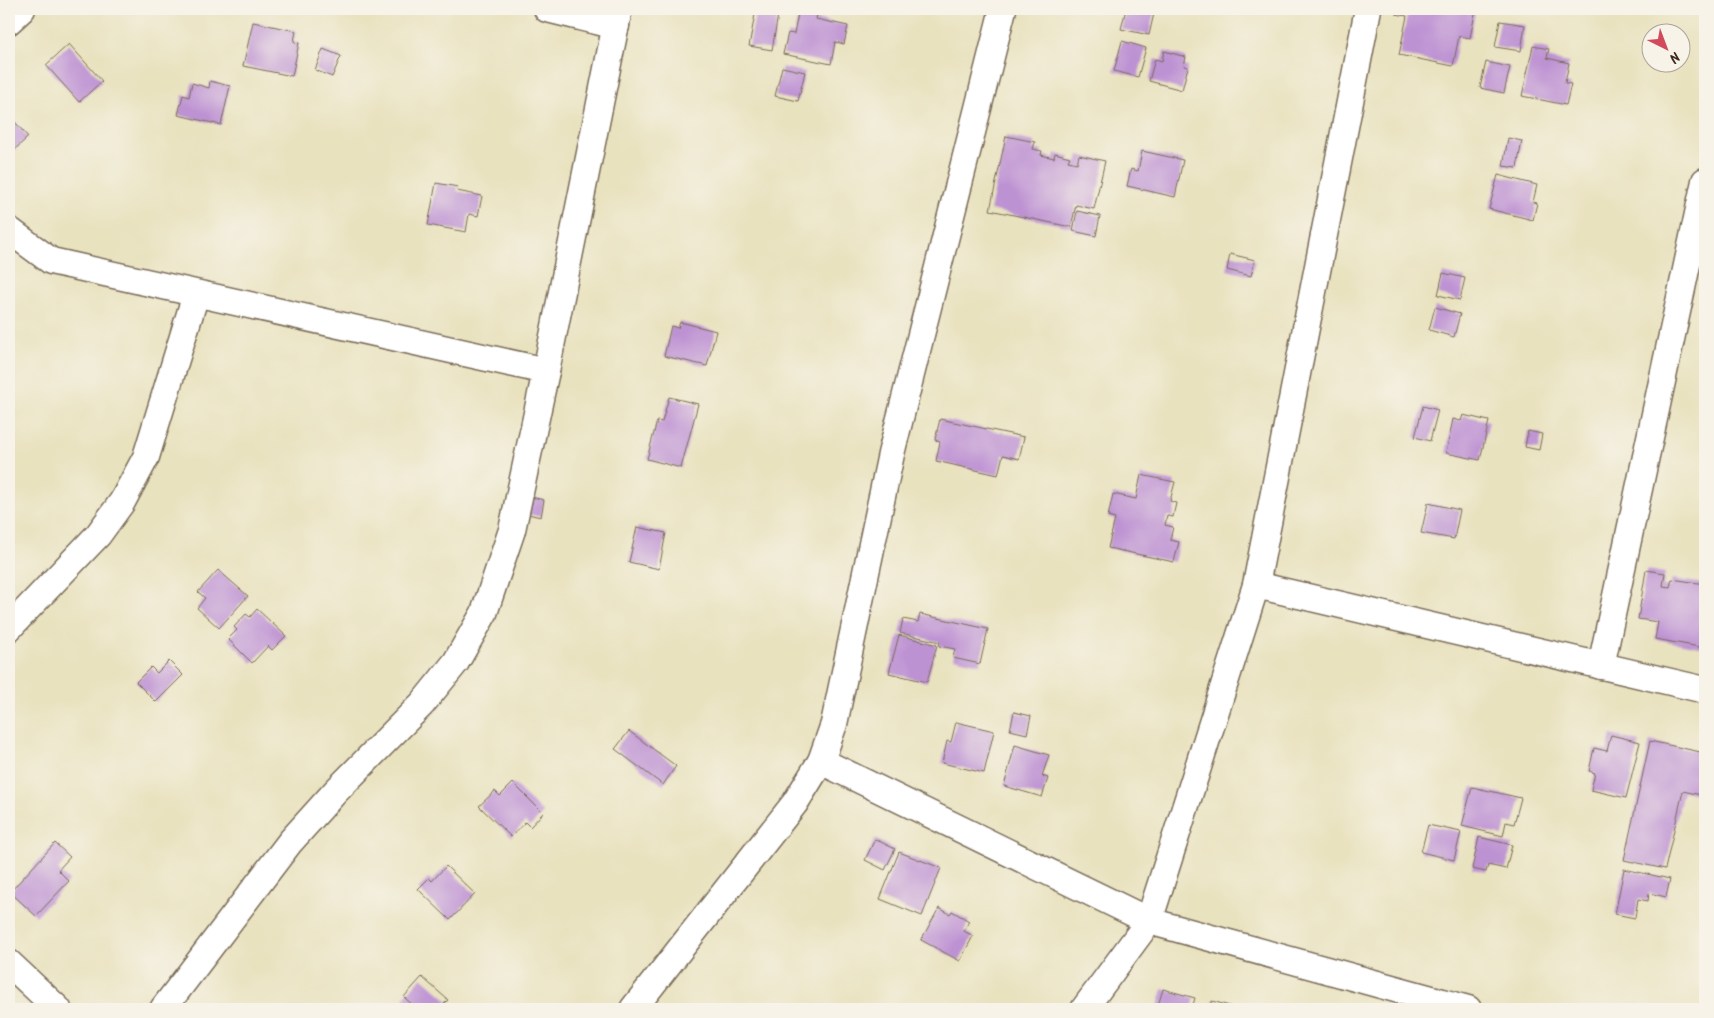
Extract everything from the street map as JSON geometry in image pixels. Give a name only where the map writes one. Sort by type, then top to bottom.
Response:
[{"type":"street","points":[[9,22],[22,9]]},
{"type":"street","points":[[163,1009],[290,842],[336,791],[422,704],[456,662],[484,613],[512,530],[618,17],[547,9]]},
{"type":"street","points":[[633,1009],[795,803],[820,762],[834,724],[891,454],[1003,9]]},
{"type":"street","points":[[1084,1009],[1149,921],[1256,585],[1368,9]]},
{"type":"street","points":[[1600,666],[1697,261],[1705,180]]},
{"type":"street","points":[[9,230],[51,261],[546,371]]},
{"type":"street","points":[[9,628],[98,535],[122,502],[146,457],[196,294]]},
{"type":"street","points":[[1256,585],[1705,690]]},
{"type":"street","points":[[820,762],[1149,921],[1468,1009]]},
{"type":"street","points":[[9,963],[58,1009]]},
{"type":"building","points":[[756,9],[779,9],[772,50],[749,46]]},
{"type":"building","points":[[799,9],[818,11],[816,19],[848,26],[844,44],[835,42],[831,64],[783,54],[788,33],[794,34]]},
{"type":"building","points":[[1126,9],[1155,9],[1149,35],[1121,29]]},
{"type":"building","points":[[1397,9],[1476,9],[1470,38],[1459,36],[1453,66],[1399,55],[1407,16],[1396,14]]},
{"type":"building","points":[[1500,21],[1525,25],[1521,51],[1495,47]]},
{"type":"building","points":[[253,22],[296,31],[294,42],[299,43],[292,76],[243,66]]},
{"type":"building","points":[[1122,41],[1146,48],[1138,77],[1114,71]]},
{"type":"building","points":[[69,44],[102,81],[79,102],[46,65]]},
{"type":"building","points":[[1533,46],[1549,49],[1547,58],[1569,63],[1565,83],[1571,84],[1566,105],[1522,96]]},
{"type":"building","points":[[323,49],[341,56],[332,77],[315,70]]},
{"type":"building","points":[[1164,51],[1186,57],[1184,66],[1188,67],[1182,90],[1149,81],[1155,59],[1162,61]]},
{"type":"building","points":[[1486,62],[1510,67],[1504,93],[1480,88]]},
{"type":"building","points":[[782,67],[805,72],[798,101],[775,96]]},
{"type":"building","points":[[210,81],[230,86],[221,125],[178,115],[183,95],[189,97],[192,83],[209,88]]},
{"type":"building","points":[[9,115],[28,137],[9,155]]},
{"type":"building","points":[[1006,136],[1035,142],[1033,149],[1042,151],[1041,155],[1054,158],[1055,153],[1070,157],[1068,161],[1077,163],[1079,155],[1105,161],[1094,209],[1076,205],[1071,227],[990,210]]},
{"type":"building","points":[[1508,138],[1522,141],[1517,168],[1503,166]]},
{"type":"building","points":[[1142,151],[1183,160],[1175,197],[1127,186],[1131,169],[1138,171]]},
{"type":"building","points":[[1498,175],[1537,185],[1533,202],[1537,203],[1533,220],[1489,209]]},
{"type":"building","points":[[436,183],[458,187],[457,191],[482,196],[478,216],[469,214],[466,232],[428,225]]},
{"type":"building","points":[[1077,211],[1100,216],[1096,236],[1073,231]]},
{"type":"building","points":[[1230,254],[1255,260],[1251,276],[1227,270]]},
{"type":"building","points":[[1443,273],[1465,278],[1460,300],[1438,295]]},
{"type":"building","points":[[1435,307],[1460,314],[1454,337],[1429,330]]},
{"type":"building","points":[[680,322],[716,331],[707,366],[664,356],[671,326],[678,328]]},
{"type":"building","points":[[669,397],[698,404],[681,468],[647,459],[657,421],[662,422]]},
{"type":"building","points":[[1423,406],[1438,410],[1430,441],[1415,437]]},
{"type":"building","points":[[1463,415],[1489,421],[1480,460],[1446,453],[1453,419],[1461,421]]},
{"type":"building","points":[[940,419],[1024,437],[1019,459],[1003,455],[998,475],[936,461],[940,442],[935,440]]},
{"type":"building","points":[[1528,431],[1542,434],[1539,450],[1525,447]]},
{"type":"building","points":[[1141,475],[1175,482],[1170,501],[1176,503],[1173,517],[1167,516],[1165,525],[1173,527],[1170,540],[1179,542],[1174,562],[1108,548],[1115,519],[1108,517],[1113,494],[1136,499]]},
{"type":"building","points":[[527,496],[544,500],[541,517],[523,513]]},
{"type":"building","points":[[1428,503],[1460,510],[1454,539],[1421,533]]},
{"type":"building","points":[[637,527],[666,533],[659,569],[629,562]]},
{"type":"building","points":[[218,570],[248,596],[219,628],[197,608],[205,598],[198,592]]},
{"type":"building","points":[[1646,570],[1665,573],[1663,586],[1670,587],[1672,579],[1705,584],[1705,648],[1655,639],[1658,622],[1638,619]]},
{"type":"building","points":[[257,609],[286,636],[272,650],[268,646],[252,663],[228,639],[237,630],[234,627],[246,614],[250,617]]},
{"type":"building","points":[[920,614],[988,629],[980,664],[953,658],[955,649],[939,646],[940,642],[900,633],[903,619],[918,622]]},
{"type":"building","points":[[899,635],[937,645],[927,682],[889,673]]},
{"type":"building","points":[[169,661],[183,675],[156,702],[136,682],[151,667],[157,673]]},
{"type":"building","points":[[1014,712],[1031,716],[1027,734],[1010,730]]},
{"type":"building","points":[[956,722],[994,731],[984,773],[942,763],[947,741],[951,742]]},
{"type":"building","points":[[629,731],[676,766],[663,785],[615,749]]},
{"type":"building","points":[[1611,735],[1640,742],[1626,798],[1591,790],[1595,773],[1589,771],[1594,748],[1607,751]]},
{"type":"building","points":[[1650,741],[1705,753],[1705,796],[1683,791],[1665,869],[1624,860]]},
{"type":"building","points":[[1015,745],[1049,755],[1042,776],[1048,778],[1042,797],[1004,786]]},
{"type":"building","points":[[513,783],[543,813],[530,827],[525,822],[511,837],[479,806],[495,791],[500,796]]},
{"type":"building","points":[[1472,787],[1521,798],[1514,824],[1506,822],[1503,836],[1462,826]]},
{"type":"building","points":[[1428,825],[1461,832],[1454,860],[1421,852]]},
{"type":"building","points":[[1479,837],[1512,845],[1506,869],[1488,865],[1486,872],[1472,869]]},
{"type":"building","points":[[875,839],[895,849],[885,870],[865,860]]},
{"type":"building","points":[[55,843],[70,857],[58,870],[69,881],[36,916],[10,892]]},
{"type":"building","points":[[899,852],[941,868],[922,916],[880,899]]},
{"type":"building","points":[[446,866],[475,894],[450,920],[418,889],[429,878],[432,881]]},
{"type":"building","points":[[1624,869],[1670,879],[1666,897],[1649,893],[1648,901],[1638,899],[1635,918],[1615,914]]},
{"type":"building","points":[[939,908],[950,914],[952,911],[969,921],[964,931],[973,936],[960,961],[921,940]]},
{"type":"building","points":[[422,977],[448,1000],[439,1009],[417,1009],[404,997]]},
{"type":"building","points":[[1163,989],[1195,998],[1193,1005],[1206,1009],[1157,1009]]},
{"type":"building","points":[[1212,1001],[1240,1009],[1210,1009]]}]
